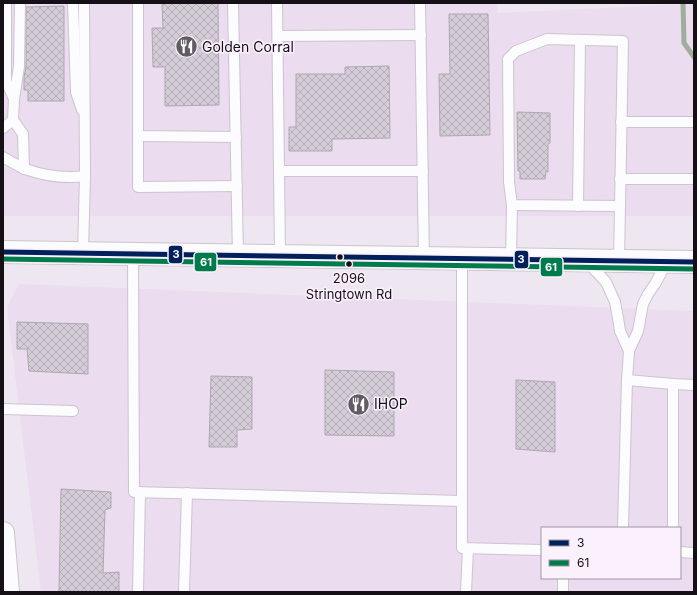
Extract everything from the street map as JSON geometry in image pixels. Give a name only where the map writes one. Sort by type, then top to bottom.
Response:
[{"type":"main road","points":[[3,252],[694,262]]},
{"type":"main road","points":[[3,533],[8,592]]},
{"type":"lane","points":[[6,3],[6,81],[14,99]]},
{"type":"lane","points":[[20,3],[19,66],[14,99],[13,120],[23,134],[24,169]]},
{"type":"lane","points":[[73,3],[76,92],[85,120]]},
{"type":"lane","points":[[83,253],[85,176],[84,3]]},
{"type":"lane","points":[[138,3],[138,187],[237,186]]},
{"type":"lane","points":[[233,3],[238,256]]},
{"type":"lane","points":[[277,3],[280,256]]},
{"type":"lane","points":[[420,3],[424,259]]},
{"type":"lane","points":[[278,36],[420,35]]},
{"type":"lane","points":[[511,260],[512,205],[509,182],[508,59],[516,51],[547,39],[623,42],[619,262]]},
{"type":"lane","points":[[578,206],[580,40]]},
{"type":"lane","points":[[3,128],[13,120]]},
{"type":"lane","points":[[621,122],[694,122]]},
{"type":"lane","points":[[138,136],[236,137]]},
{"type":"lane","points":[[3,157],[24,169],[47,175],[70,178],[85,176]]},
{"type":"lane","points":[[279,171],[423,171]]},
{"type":"lane","points":[[620,178],[694,179]]},
{"type":"lane","points":[[512,205],[620,206]]},
{"type":"lane","points":[[133,254],[134,492],[462,501]]},
{"type":"lane","points":[[462,259],[462,548],[541,550]]},
{"type":"lane","points":[[587,261],[606,282],[615,302],[620,331],[630,351]]},
{"type":"lane","points":[[623,527],[627,380],[630,351],[638,332],[643,304],[667,262]]},
{"type":"lane","points":[[627,380],[694,385]]},
{"type":"lane","points":[[673,384],[673,527]]},
{"type":"lane","points":[[3,409],[72,411]]},
{"type":"lane","points":[[138,592],[140,492]]},
{"type":"lane","points":[[184,592],[187,493]]},
{"type":"lane","points":[[466,592],[468,548]]},
{"type":"lane","points":[[681,552],[694,553]]},
{"type":"lane","points":[[563,579],[563,592]]},
{"type":"shaded area","points":[[3,3],[497,3],[498,13],[694,4],[694,216],[3,216]]},
{"type":"shaded area","points":[[19,284],[694,311],[694,592],[41,592],[7,307]]},
{"type":"building","name":"Golden Corral","points":[[162,3],[218,3],[219,105],[165,106],[165,67],[153,67],[152,28],[163,28]]},
{"type":"building","points":[[64,6],[64,101],[28,101],[28,90],[24,90],[26,66],[26,7]]},
{"type":"building","points":[[449,14],[488,14],[490,135],[440,136],[439,74],[450,74]]},
{"type":"building","points":[[389,66],[390,138],[332,139],[332,151],[289,151],[289,127],[296,127],[296,74],[345,74],[345,67]]},
{"type":"building","points":[[517,112],[550,113],[548,172],[546,171],[545,179],[520,179],[520,171],[518,171]]},
{"type":"building","points":[[17,322],[88,324],[88,374],[29,371],[27,349],[17,349]]},
{"type":"building","name":"IHOP","points":[[325,370],[394,372],[394,436],[325,435]]},
{"type":"building","points":[[211,376],[252,377],[252,429],[237,430],[237,447],[209,447]]},
{"type":"building","points":[[516,380],[555,382],[555,452],[516,449]]},
{"type":"building","points":[[61,489],[111,492],[111,508],[105,510],[103,573],[119,572],[119,592],[59,591]]},
{"type":"waterway","points":[[683,3],[684,43],[694,57]]},
{"type":"transit line","name":"3","points":[[3,252],[694,262]]},
{"type":"transit line","name":"61","points":[[3,259],[694,269]]},
{"type":"place","name":"Golden Corral","points":[[186,47]]},
{"type":"place","name":"2096 Stringtown Rd","points":[[349,264]]},
{"type":"place","name":"IHOP","points":[[359,404]]}]
